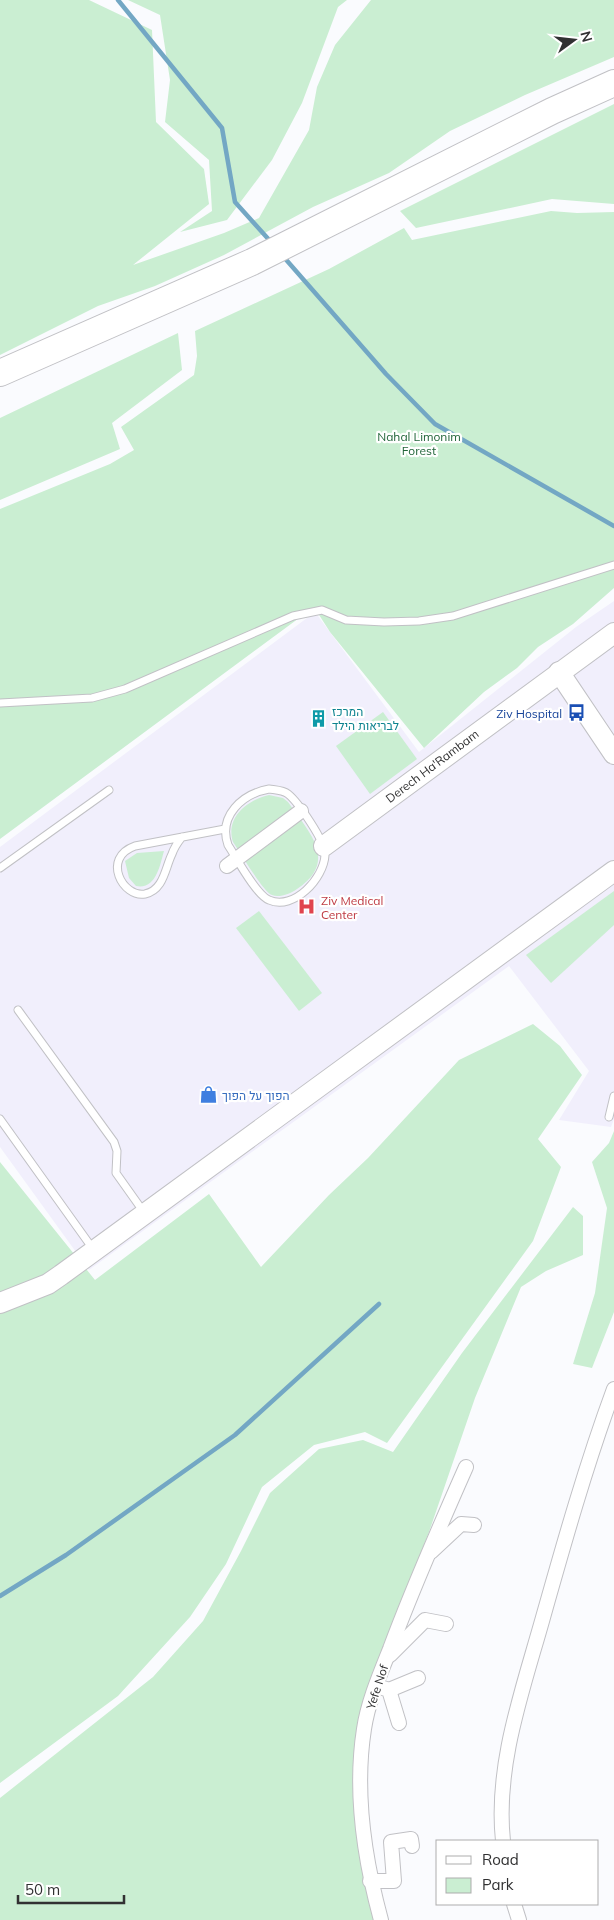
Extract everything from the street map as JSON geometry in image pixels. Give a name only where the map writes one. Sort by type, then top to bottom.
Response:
[{"type":"highway","points":[[0,373],[252,262],[552,111],[614,83]]},
{"type":"street","name":"Derech Ha'Rambam","points":[[324,846],[565,667],[614,633]]},
{"type":"street","points":[[565,667],[614,754]]},
{"type":"street","points":[[232,863],[301,811]]},
{"type":"street","points":[[0,1303],[48,1284],[614,871]]},
{"type":"street","points":[[503,1840],[502,1796],[507,1758],[517,1710],[568,1531],[614,1389]]},
{"type":"street","name":"Yefe Nof","points":[[381,1920],[370,1881],[360,1819],[364,1728],[383,1688],[386,1660],[425,1557],[466,1468]]},
{"type":"street","points":[[425,1557],[461,1524],[474,1525]]},
{"type":"street","points":[[386,1660],[425,1620],[446,1624]]},
{"type":"street","points":[[399,1723],[383,1688],[418,1678]]},
{"type":"street","points":[[370,1881],[394,1881],[391,1842],[410,1839],[412,1846]]},
{"type":"street","points":[[514,1905],[519,1920]]},
{"type":"lane","points":[[0,703],[92,698],[125,689],[293,616],[322,610],[346,620],[384,622],[419,621],[453,616],[614,564]]},
{"type":"lane","points":[[269,789],[286,792],[324,846],[325,855],[316,879],[297,896],[286,901],[269,900],[232,863],[225,829],[227,820],[237,804],[269,789]]},
{"type":"lane","points":[[0,868],[109,790]]},
{"type":"lane","points":[[182,837],[171,854],[159,885],[148,893],[140,894],[129,889],[123,882],[116,863],[122,852],[135,846],[182,837],[225,829]]},
{"type":"lane","points":[[18,1010],[114,1142],[117,1151],[116,1173],[145,1213]]},
{"type":"lane","points":[[609,1117],[614,1096]]},
{"type":"lane","points":[[0,1119],[94,1250]]},
{"type":"shaded area","name":"Ziv Medical Center","points":[[614,601],[614,1119],[611,1127],[559,1120],[589,1071],[509,966],[89,1270],[0,1147],[0,847],[315,612],[419,752],[576,627]]},
{"type":"green space","points":[[0,0],[89,0],[152,30],[156,122],[204,169],[209,204],[133,265],[224,233],[259,218],[309,130],[317,87],[335,45],[371,0],[614,0],[614,57],[525,95],[450,131],[389,173],[313,207],[224,255],[155,286],[98,306],[0,355]]},
{"type":"green space","points":[[128,0],[347,0],[338,7],[302,103],[272,160],[227,220],[180,232],[212,211],[209,160],[165,122],[170,80],[160,15]]},
{"type":"green space","points":[[614,104],[614,204],[552,199],[416,228],[400,211]]},
{"type":"green space","name":"Nahal Limonim Forest","points":[[551,211],[577,213],[614,212],[614,588],[573,624],[538,647],[517,668],[484,692],[424,748],[330,632],[314,607],[0,839],[0,509],[110,464],[134,450],[121,427],[194,375],[197,356],[195,331],[329,269],[404,228],[412,240]]},
{"type":"green space","points":[[178,333],[182,370],[112,423],[120,449],[0,500],[0,418]]},
{"type":"green space","points":[[383,712],[417,759],[370,794],[336,746]]},
{"type":"green space","points":[[269,795],[283,798],[288,802],[311,835],[318,857],[316,868],[310,878],[294,891],[281,896],[272,895],[263,887],[233,842],[231,833],[232,825],[240,811],[253,801]]},
{"type":"green space","points":[[164,851],[159,869],[153,880],[143,886],[136,886],[129,878],[125,861],[137,853]]},
{"type":"green space","points":[[614,891],[614,925],[551,983],[526,955]]},
{"type":"green space","points":[[259,911],[322,993],[299,1011],[236,928]]},
{"type":"green space","points":[[533,1024],[560,1046],[582,1075],[538,1139],[561,1167],[533,1241],[387,1443],[365,1432],[314,1445],[262,1487],[226,1564],[190,1617],[118,1696],[0,1783],[0,1162],[95,1280],[209,1194],[261,1267],[329,1195],[368,1158],[459,1060]]},
{"type":"green space","points":[[614,1131],[614,1312],[592,1368],[573,1364],[595,1293],[607,1208],[592,1162],[609,1143]]},
{"type":"green space","points":[[573,1207],[583,1216],[583,1255],[546,1271],[521,1287],[475,1398],[429,1532],[376,1667],[364,1758],[367,1829],[384,1920],[0,1920],[0,1798],[153,1677],[203,1621],[270,1493],[319,1449],[363,1440],[393,1452],[462,1353]]},
{"type":"waterway","points":[[118,0],[222,128],[235,202],[271,242]]},
{"type":"waterway","points":[[282,255],[386,374],[435,424],[614,526]]},
{"type":"waterway","points":[[0,1596],[66,1555],[235,1435],[379,1304]]},
{"type":"place","name":"Ziv Hospital","points":[[576,713]]},
{"type":"place","name":"המרכז לבריאות הילד","points":[[318,718]]},
{"type":"place","name":"Ziv Medical Center","points":[[307,907]]},
{"type":"place","name":"הפוך על הפוך","points":[[208,1095]]}]
